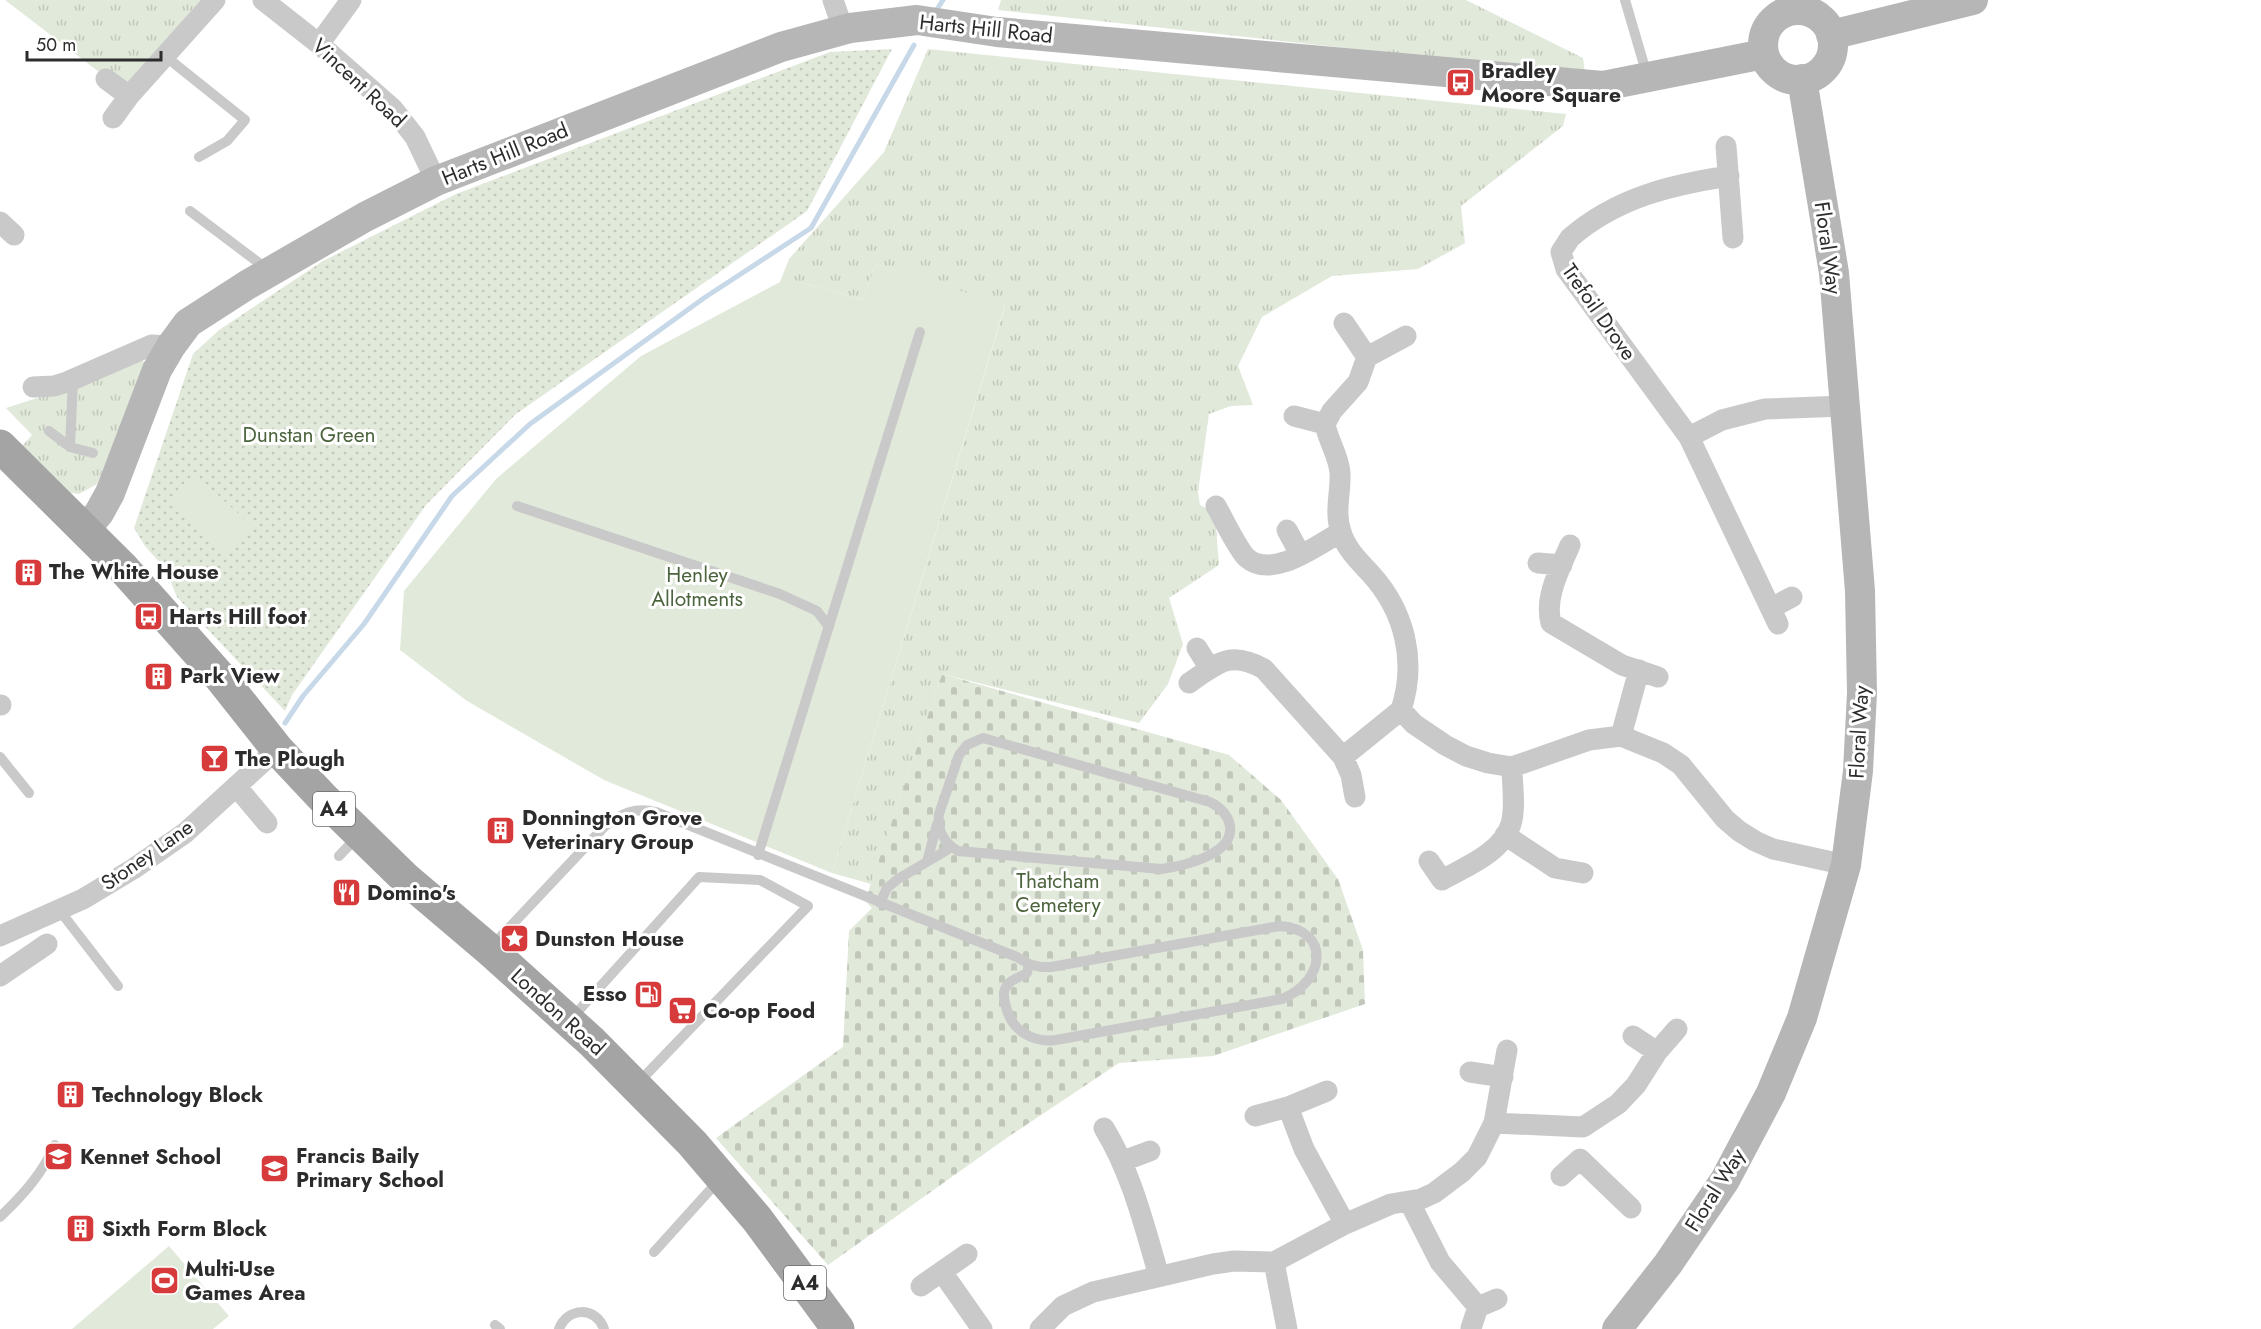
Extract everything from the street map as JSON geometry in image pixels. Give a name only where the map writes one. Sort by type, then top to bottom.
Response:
[{"type":"main road","name":"A4","points":[[3,456],[85,530]]},
{"type":"main road","name":"London Road","points":[[85,530],[123,568],[220,677],[277,748],[349,845],[405,878],[569,1021],[636,1085],[721,1177],[755,1206],[838,1329]]},
{"type":"street","points":[[113,118],[129,96],[215,0]]},
{"type":"street","name":"Vincent Road","points":[[263,0],[319,44],[386,103],[404,122],[423,152],[436,181]]},
{"type":"street","points":[[319,44],[351,0]]},
{"type":"street","points":[[833,0],[843,29]]},
{"type":"street","points":[[1831,35],[1959,2]]},
{"type":"street","points":[[1789,5],[1811,12],[1827,25],[1833,45],[1827,64],[1820,72],[1802,79],[1783,76],[1768,63],[1764,54],[1765,32],[1771,22],[1789,5]]},
{"type":"street","name":"Harts Hill Road","points":[[85,530],[99,513],[110,493],[157,370],[188,322],[270,271],[365,217],[436,181],[781,47],[843,29],[917,20],[997,32],[1604,86],[1764,54]]},
{"type":"street","points":[[106,79],[129,96]]},
{"type":"street","name":"Floral Way","points":[[1617,1329],[1668,1264],[1725,1180],[1771,1093],[1802,1018],[1846,865],[1858,771],[1862,693],[1860,591],[1834,273],[1802,79]]},
{"type":"street","points":[[1726,146],[1733,238]]},
{"type":"street","name":"Trefoil Drove","points":[[1729,176],[1657,189],[1623,203],[1574,234],[1565,242],[1561,252],[1563,264],[1578,287],[1689,437],[1774,616],[1792,597]]},
{"type":"street","points":[[1344,322],[1367,357]]},
{"type":"street","points":[[1343,757],[1401,710],[1408,690],[1409,663],[1400,617],[1371,574],[1350,550],[1341,532],[1337,500],[1340,473],[1325,424],[1332,411],[1358,382],[1367,357],[1406,336]]},
{"type":"street","points":[[33,387],[54,386],[74,379],[152,345],[171,346]]},
{"type":"street","points":[[1689,437],[1722,420],[1765,409],[1845,406]]},
{"type":"street","points":[[1294,416],[1325,424]]},
{"type":"street","points":[[1216,506],[1247,558],[1268,566],[1281,565],[1341,532]]},
{"type":"street","points":[[1287,530],[1300,554]]},
{"type":"street","points":[[1538,562],[1566,555],[1548,610],[1551,623],[1622,665],[1648,674],[1621,736]]},
{"type":"street","points":[[1197,648],[1210,669]]},
{"type":"street","points":[[1189,682],[1222,662],[1248,661],[1264,669],[1343,757],[1351,775],[1355,797]]},
{"type":"street","points":[[1401,710],[1414,724],[1445,746],[1488,763],[1512,767],[1589,740],[1621,736],[1663,753],[1681,765],[1725,819],[1755,841],[1773,849],[1846,865]]},
{"type":"street","name":"Stoney Lane","points":[[0,936],[60,911],[133,868],[185,833],[277,748]]},
{"type":"street","points":[[1429,861],[1445,885],[1484,856],[1505,835],[1511,825],[1513,810],[1512,767]]},
{"type":"street","points":[[236,786],[267,823]]},
{"type":"street","points":[[1505,835],[1552,877],[1583,873]]},
{"type":"street","points":[[0,976],[47,944]]},
{"type":"street","points":[[1494,1123],[1582,1126],[1618,1104],[1636,1085],[1657,1052],[1677,1029]]},
{"type":"street","points":[[1633,1036],[1657,1052]]},
{"type":"street","points":[[1040,1329],[1063,1306],[1077,1298],[1159,1276],[1234,1261],[1274,1262],[1345,1224],[1391,1204],[1434,1193],[1462,1172],[1477,1157],[1494,1123],[1507,1050]]},
{"type":"street","points":[[1470,1072],[1503,1077]]},
{"type":"street","points":[[1255,1116],[1288,1107],[1327,1091]]},
{"type":"street","points":[[1288,1107],[1304,1149],[1345,1224]]},
{"type":"street","points":[[1561,1176],[1580,1159],[1582,1126]]},
{"type":"street","points":[[1104,1128],[1123,1161],[1159,1276]]},
{"type":"street","points":[[1123,1161],[1150,1151]]},
{"type":"street","points":[[1580,1159],[1631,1208]]},
{"type":"street","points":[[1409,1201],[1440,1262],[1487,1303],[1471,1328]]},
{"type":"street","points":[[921,1286],[967,1254]]},
{"type":"street","points":[[1274,1262],[1287,1329]]},
{"type":"street","points":[[942,1272],[982,1329]]},
{"type":"lane","points":[[1629,1],[1647,76]]},
{"type":"lane","points":[[165,56],[245,120],[227,141],[199,157]]},
{"type":"lane","points":[[190,211],[270,271]]},
{"type":"lane","points":[[758,855],[921,332]]},
{"type":"lane","points":[[70,447],[74,379]]},
{"type":"lane","points":[[49,431],[70,447],[93,453]]},
{"type":"lane","points":[[517,506],[780,594],[817,611],[829,627]]},
{"type":"lane","points":[[927,862],[938,821],[959,755],[967,745],[983,738],[1210,802],[1223,811],[1230,830],[1226,843],[1217,851],[1190,862],[1161,869],[964,853],[952,847],[941,834],[938,821]]},
{"type":"lane","points":[[0,757],[29,793]]},
{"type":"lane","points":[[489,950],[605,826],[626,812],[636,810],[656,812],[1041,967],[1280,926],[1294,928],[1307,937],[1316,952],[1317,959],[1310,979],[1297,991],[1282,999],[1046,1041],[1037,1040],[1020,1030],[1008,1014],[1004,996],[1005,988],[1011,981],[1027,973],[1029,964]]},
{"type":"lane","points":[[880,903],[887,888],[952,847]]},
{"type":"lane","points":[[569,1021],[699,877],[760,880],[808,906],[636,1085]]},
{"type":"lane","points":[[60,911],[118,986]]},
{"type":"lane","points":[[0,1217],[29,1189],[43,1170],[55,1145]]},
{"type":"lane","points":[[654,1252],[721,1177]]},
{"type":"lane","points":[[559,1329],[563,1320],[569,1315],[585,1311],[598,1318],[604,1329]]},
{"type":"green space","points":[[5,0],[215,0],[129,95]]},
{"type":"green space","points":[[1001,0],[1466,0],[1583,58],[1585,74],[998,10]]},
{"type":"green space","name":"Dunstan Green","points":[[892,49],[807,211],[516,414],[426,505],[292,695],[285,711],[177,597],[166,570],[145,546],[134,528],[193,354],[219,330],[323,261],[456,194],[830,52]]},
{"type":"green space","points":[[928,49],[1566,114],[1563,126],[1461,206],[1465,243],[1418,269],[1332,276],[1262,317],[1238,366],[1253,405],[1231,406],[1209,414],[1198,492],[1200,505],[1215,513],[1219,565],[1169,598],[1183,644],[1168,684],[1139,723],[942,674],[871,884],[832,873],[1005,306],[876,264],[863,300],[800,282],[780,282],[789,259],[884,152]]},
{"type":"green space","name":"Henley Allotments","points":[[876,264],[1005,305],[832,873],[604,780],[467,701],[400,650],[404,591],[496,479],[641,356],[780,282],[800,282],[863,300]]},
{"type":"green space","points":[[141,360],[146,363],[97,484],[79,494],[71,493],[22,446],[32,435],[6,408],[90,381]]},
{"type":"green space","points":[[194,473],[253,527],[226,556],[167,502]]},
{"type":"green space","name":"Thatcham Cemetery","points":[[942,674],[1229,755],[1281,800],[1338,879],[1363,950],[1365,1004],[1213,1056],[1119,1063],[1008,1137],[828,1265],[716,1138],[843,1047],[849,931],[872,908],[865,901]]},
{"type":"green space","name":"Multi-Use Games Area","points":[[169,1246],[229,1316],[213,1329],[72,1329]]},
{"type":"waterway","points":[[934,14],[943,0]]},
{"type":"waterway","points":[[285,723],[303,696],[364,624],[452,496],[530,424],[704,298],[811,228],[914,45]]},
{"type":"place","name":"Bradley Moore Square","points":[[1460,83]]},
{"type":"place","name":"The White House","points":[[28,572]]},
{"type":"place","name":"Harts Hill foot","points":[[148,617]]},
{"type":"place","name":"Park View","points":[[159,676]]},
{"type":"place","name":"The Plough","points":[[214,759]]},
{"type":"place","name":"Donnington Grove Veterinary Group","points":[[501,830]]},
{"type":"place","name":"Domino's","points":[[346,893]]},
{"type":"place","name":"Dunston House","points":[[514,939]]},
{"type":"place","name":"Esso","points":[[648,994]]},
{"type":"place","name":"Co-op Food","points":[[682,1011]]},
{"type":"place","name":"Technology Block","points":[[71,1095]]},
{"type":"place","name":"Kennet School","points":[[59,1157]]},
{"type":"place","name":"Francis Baily Primary School","points":[[275,1168]]},
{"type":"place","name":"Sixth Form Block","points":[[81,1229]]},
{"type":"place","name":"Multi-Use Games Area","points":[[164,1281]]}]
